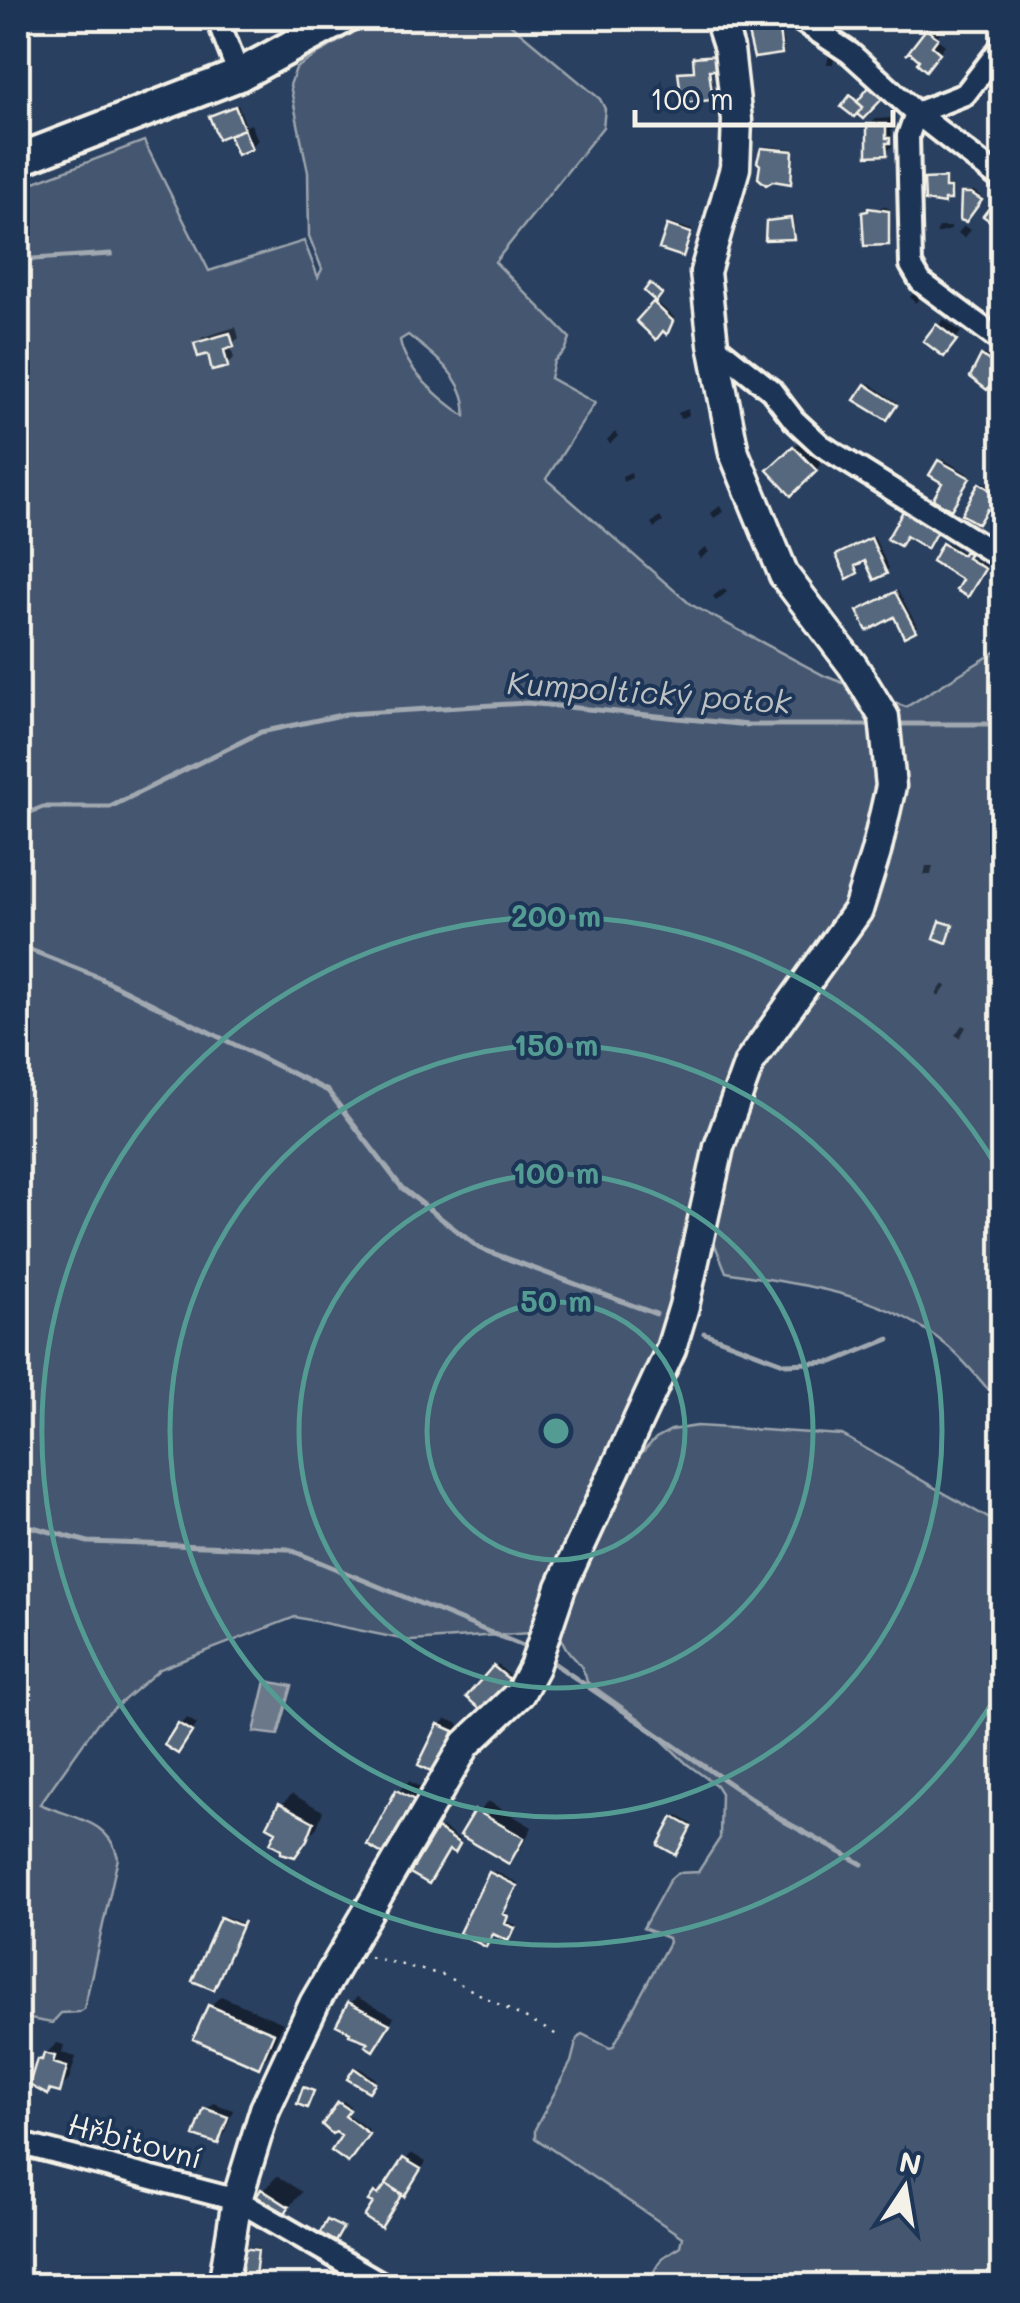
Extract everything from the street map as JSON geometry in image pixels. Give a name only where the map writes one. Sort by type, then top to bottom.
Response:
[{"type":"main road","points":[[18,160],[239,75],[343,18]]},
{"type":"street","points":[[217,18],[239,75]]},
{"type":"street","points":[[223,2286],[236,2200],[265,2109],[315,2002],[466,1744],[520,1693],[534,1667],[561,1586],[671,1348],[719,1148],[749,1063],[858,910],[876,852],[890,786],[884,716],[853,666],[784,575],[734,453],[712,344],[705,272],[734,168],[736,120],[729,49],[720,18]]},
{"type":"street","points":[[798,18],[850,53],[916,113],[1002,180]]},
{"type":"street","points":[[1002,46],[965,94],[916,113],[908,136],[911,266],[921,282],[1002,342]]},
{"type":"street","points":[[712,344],[771,390],[794,420],[821,445],[992,552]]},
{"type":"street","name":"Hřbitovní","points":[[18,2142],[236,2200],[386,2286]]},
{"type":"path","points":[[344,1952],[443,1975],[560,2038]]},
{"type":"shaded area","points":[[376,18],[503,18],[600,99],[605,109],[603,127],[495,262],[570,338],[565,351],[554,361],[550,378],[595,403],[546,479],[690,604],[825,676],[906,707],[1002,648],[1002,1406],[960,1358],[921,1327],[895,1313],[841,1294],[726,1272],[715,1245],[636,1459],[656,1438],[671,1430],[697,1426],[842,1435],[1002,1526],[1002,2285],[646,2285],[662,2258],[680,2246],[682,2237],[535,2138],[535,2129],[571,2062],[577,2039],[582,2034],[613,2047],[669,1942],[668,1938],[643,1928],[670,1879],[677,1873],[698,1872],[720,1838],[721,1793],[716,1785],[687,1764],[641,1720],[587,1682],[582,1667],[565,1647],[560,1631],[411,1641],[295,1617],[160,1669],[98,1722],[40,1804],[98,1827],[118,1858],[84,2009],[61,2013],[52,2023],[18,2017],[18,188],[144,141],[209,271],[304,241],[318,277],[322,269],[309,236],[308,172],[290,85],[296,68]],"holes":[[[408,335],[455,380],[465,403],[465,416],[416,373],[400,340]]]},
{"type":"shaded area","points":[[266,1681],[292,1686],[278,1735],[254,1732]]},
{"type":"building","points":[[778,21],[782,54],[754,58],[750,25]]},
{"type":"building","points":[[926,29],[938,38],[932,46],[940,53],[926,71],[910,52],[906,55]]},
{"type":"building","points":[[718,55],[720,70],[709,70],[713,100],[682,103],[678,72],[694,71],[693,57]]},
{"type":"building","points":[[869,87],[884,97],[863,119],[857,114],[863,107],[857,102]]},
{"type":"building","points":[[850,95],[863,107],[854,117],[841,107]]},
{"type":"building","points":[[235,106],[244,129],[218,139],[209,116]]},
{"type":"building","points":[[867,124],[886,124],[886,138],[890,138],[890,143],[886,143],[887,155],[867,156]]},
{"type":"building","points":[[244,129],[252,149],[237,155],[229,135]]},
{"type":"building","points":[[761,148],[793,151],[791,184],[773,181],[766,185],[758,178]]},
{"type":"building","points":[[945,178],[945,188],[951,188],[951,200],[944,200],[944,204],[925,201],[924,179]]},
{"type":"building","points":[[961,193],[971,193],[982,200],[966,222],[960,220]]},
{"type":"building","points":[[996,199],[1002,205],[1002,230],[983,216]]},
{"type":"building","points":[[868,208],[889,211],[889,245],[864,246],[862,212]]},
{"type":"building","points":[[791,218],[794,239],[765,240],[766,221]]},
{"type":"building","points":[[667,225],[691,233],[683,257],[659,249]]},
{"type":"building","points":[[650,283],[662,294],[656,302],[644,291]]},
{"type":"building","points":[[653,302],[673,321],[667,335],[663,331],[656,340],[636,321]]},
{"type":"building","points":[[936,324],[957,340],[944,357],[923,341]]},
{"type":"building","points":[[230,333],[234,347],[224,350],[228,367],[212,371],[208,354],[198,357],[194,343]]},
{"type":"building","points":[[981,355],[1002,370],[987,390],[970,377]]},
{"type":"building","points":[[865,384],[897,405],[887,420],[854,400]]},
{"type":"building","points":[[793,446],[817,471],[791,496],[767,470]]},
{"type":"building","points":[[938,460],[970,478],[951,510],[933,499],[942,483],[929,475]]},
{"type":"building","points":[[979,483],[1002,497],[1001,518],[987,509],[978,524],[961,514]]},
{"type":"building","points":[[903,511],[922,522],[925,518],[931,521],[928,525],[937,531],[927,549],[906,536],[900,546],[887,539]]},
{"type":"building","points":[[871,538],[887,574],[874,580],[865,561],[855,566],[858,573],[847,579],[836,555]]},
{"type":"building","points":[[942,543],[962,555],[965,551],[970,554],[967,558],[985,569],[968,597],[956,590],[962,580],[932,561]]},
{"type":"building","points":[[895,592],[916,631],[904,637],[894,617],[867,631],[857,611]]},
{"type":"building","points":[[940,921],[953,925],[947,943],[934,938]]},
{"type":"building","points":[[493,1666],[510,1680],[482,1711],[466,1697]]},
{"type":"building","points":[[178,1723],[192,1732],[178,1754],[164,1745]]},
{"type":"building","points":[[438,1724],[454,1731],[444,1754],[449,1756],[435,1773],[418,1765]]},
{"type":"building","points":[[396,1790],[418,1802],[388,1857],[367,1845]]},
{"type":"building","points":[[279,1803],[314,1822],[295,1857],[281,1853],[270,1843],[276,1831],[267,1826]]},
{"type":"building","points":[[475,1810],[524,1838],[509,1864],[460,1835]]},
{"type":"building","points":[[673,1817],[691,1827],[676,1855],[658,1845]]},
{"type":"building","points":[[437,1828],[460,1844],[455,1853],[449,1850],[429,1884],[410,1873]]},
{"type":"building","points":[[489,1872],[517,1886],[503,1914],[508,1916],[505,1924],[515,1928],[508,1941],[493,1934],[486,1947],[459,1933]]},
{"type":"building","points":[[220,1917],[241,1926],[244,1921],[214,1990],[192,1981]]},
{"type":"building","points":[[348,2002],[390,2024],[373,2051],[365,2046],[368,2042],[336,2025]]},
{"type":"building","points":[[208,2005],[274,2033],[259,2068],[193,2039]]},
{"type":"building","points":[[44,2053],[55,2056],[53,2063],[67,2067],[60,2093],[49,2090],[48,2095],[29,2085],[37,2059],[42,2060]]},
{"type":"building","points":[[354,2068],[375,2083],[369,2092],[347,2079]]},
{"type":"building","points":[[303,2087],[314,2091],[307,2108],[297,2104]]},
{"type":"building","points":[[338,2102],[350,2110],[345,2116],[369,2134],[348,2163],[331,2151],[341,2136],[322,2125]]},
{"type":"building","points":[[204,2108],[228,2117],[218,2144],[194,2136]]},
{"type":"building","points":[[403,2158],[421,2169],[404,2197],[386,2184]]},
{"type":"building","points":[[386,2184],[402,2194],[381,2228],[364,2217],[373,2203],[368,2201],[374,2192],[378,2195]]},
{"type":"building","points":[[261,2189],[289,2207],[281,2220],[253,2202]]},
{"type":"building","points":[[327,2220],[343,2228],[335,2242],[319,2234]]},
{"type":"building","points":[[235,2247],[258,2250],[254,2286],[231,2286]]},
{"type":"waterway","points":[[18,260],[111,254]]},
{"type":"waterway","name":"Kumpoltický potok","points":[[18,817],[43,807],[110,807],[261,732],[346,714],[527,703],[748,725],[876,725]]},
{"type":"waterway","name":"Kumpoltický potok","points":[[896,724],[1002,724]]},
{"type":"waterway","points":[[18,945],[96,976],[328,1091],[402,1188],[479,1248],[656,1314]]},
{"type":"waterway","points":[[704,1333],[786,1364],[833,1362],[889,1339]]},
{"type":"waterway","points":[[18,1523],[88,1542],[288,1549],[528,1648]]},
{"type":"waterway","points":[[552,1662],[784,1821],[862,1864]]}]
